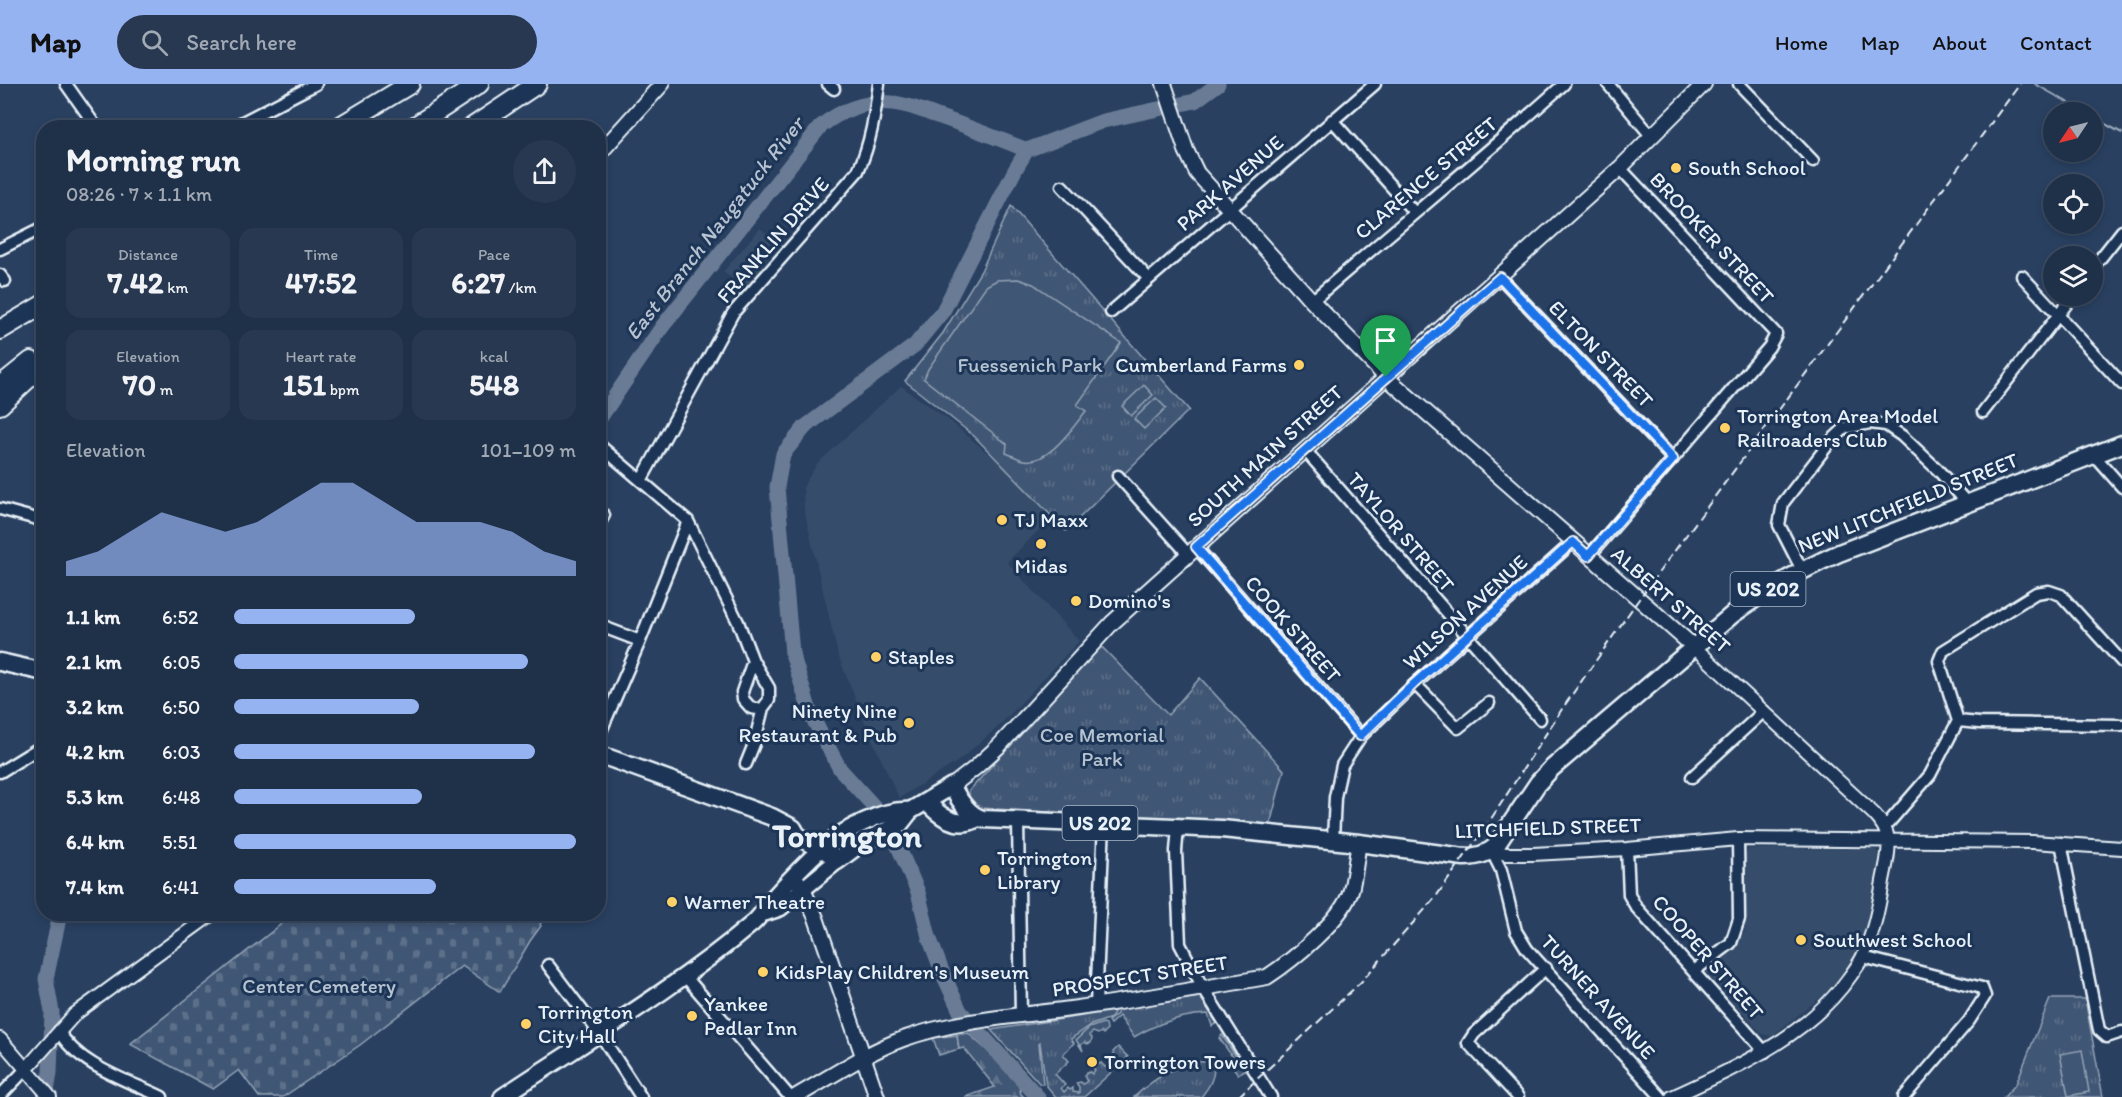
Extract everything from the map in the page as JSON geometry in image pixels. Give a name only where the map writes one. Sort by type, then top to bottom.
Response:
[{"type":"highway","points":[[350,120],[410,84]]},
{"type":"highway","points":[[424,120],[479,84]]},
{"type":"highway","points":[[483,120],[537,84]]},
{"type":"highway","points":[[0,332],[36,309]]},
{"type":"highway","points":[[0,386],[36,359]]},
{"type":"highway","points":[[0,405],[36,371]]},
{"type":"highway","name":"NEW LITCHFIELD STREET","points":[[1491,850],[1538,783],[1551,769],[1762,592],[1839,553],[2122,444]]},
{"type":"highway","points":[[0,662],[36,670]]},
{"type":"highway","points":[[606,757],[760,811],[793,828],[799,827],[817,837],[837,861],[889,824]]},
{"type":"highway","points":[[952,786],[961,803],[978,818]]},
{"type":"highway","name":"SOUTH MAIN STREET","points":[[824,844],[870,820],[889,824],[952,786]]},
{"type":"highway","name":"LITCHFIELD STREET","points":[[927,802],[941,816],[959,823],[967,823],[978,818],[1222,829],[1359,843],[1464,857],[1480,856],[1491,850]]},
{"type":"main road","points":[[606,146],[662,84]]},
{"type":"main road","name":"SOUTH MAIN STREET","points":[[952,786],[999,746],[1112,623],[1620,168],[1704,84]]},
{"type":"main road","name":"ALBERT STREET","points":[[1164,85],[1186,150],[1197,173],[1312,301],[1386,377],[1694,647]]},
{"type":"main road","name":"PROSPECT STREET","points":[[795,1097],[872,1052],[904,1039],[949,1026],[1267,977],[1285,965],[1340,912],[1350,891],[1359,843]]},
{"type":"main road","points":[[765,913],[771,901],[824,844]]},
{"type":"main road","points":[[502,1097],[600,1034],[717,952],[765,913],[780,908],[837,861]]},
{"type":"main road","points":[[793,876],[803,890],[820,930],[877,1097]]},
{"type":"street","points":[[66,84],[91,120]]},
{"type":"street","points":[[246,120],[316,84]]},
{"type":"street","name":"FRANKLIN DRIVE","points":[[642,479],[733,313],[858,171],[866,154],[874,124],[879,84]]},
{"type":"street","name":"PARK AVENUE","points":[[1111,312],[1375,84]]},
{"type":"street","name":"CLARENCE STREET","points":[[1312,301],[1414,212],[1493,148],[1564,84]]},
{"type":"street","points":[[1608,84],[1652,137]]},
{"type":"street","points":[[1739,84],[1813,161]]},
{"type":"street","points":[[1332,120],[1414,212]]},
{"type":"street","name":"BROOKER STREET","points":[[1620,168],[1776,334],[1769,347],[1673,459]]},
{"type":"street","points":[[1062,186],[1149,279]]},
{"type":"street","points":[[0,249],[36,231]]},
{"type":"street","points":[[2103,256],[2122,231]]},
{"type":"street","points":[[2022,276],[2122,384]]},
{"type":"street","name":"ELTON STREET","points":[[1500,277],[1673,459]]},
{"type":"street","points":[[1983,412],[2065,306]]},
{"type":"street","points":[[1802,570],[1779,525],[1783,503],[1831,441],[1845,428],[1870,423],[1886,425],[1902,436],[1938,470],[1967,503]]},
{"type":"street","points":[[606,450],[688,521],[738,622],[753,661],[770,694],[763,708],[754,744],[746,764]]},
{"type":"street","name":"TAYLOR STREET","points":[[1305,450],[1540,719]]},
{"type":"street","points":[[2094,454],[2122,487]]},
{"type":"street","points":[[1588,556],[1673,459]]},
{"type":"street","name":"COOK STREET","points":[[1118,476],[1192,551],[1360,736]]},
{"type":"street","points":[[0,509],[36,519]]},
{"type":"street","points":[[606,720],[688,521]]},
{"type":"street","name":"WILSON AVENUE","points":[[1333,840],[1335,797],[1342,765],[1360,736],[1414,684],[1573,542]]},
{"type":"street","points":[[1885,827],[1930,775],[1958,721],[1939,661],[1943,651],[2036,593],[2049,591],[2061,595],[2122,662]]},
{"type":"street","points":[[606,628],[640,641]]},
{"type":"street","name":"ALBERT STREET","points":[[1694,647],[1874,814],[1885,827],[1890,841]]},
{"type":"street","points":[[753,661],[742,692],[743,699],[751,708],[763,708]]},
{"type":"street","points":[[1414,684],[1458,728],[1489,703]]},
{"type":"street","points":[[1692,777],[1764,711]]},
{"type":"street","points":[[1958,721],[2122,725]]},
{"type":"street","points":[[0,770],[36,750]]},
{"type":"street","points":[[1018,821],[1021,1016]]},
{"type":"street","points":[[1096,1005],[1104,823]]},
{"type":"street","points":[[1178,827],[1176,851],[1180,944],[1203,988],[1271,1097]]},
{"type":"street","points":[[1694,971],[1731,943],[1738,919],[1738,839]]},
{"type":"street","name":"LITCHFIELD STREET","points":[[1491,850],[1506,854],[1524,854],[1627,849],[1738,839],[2061,843],[2122,848]]},
{"type":"street","points":[[1672,1097],[1765,1052],[1812,1018],[1841,989],[1863,957],[1877,914],[1890,841]]},
{"type":"street","points":[[2061,843],[2099,1030],[2107,1037],[2122,1032]]},
{"type":"street","name":"COOPER STREET","points":[[1627,849],[1629,895],[1636,907],[1765,1052]]},
{"type":"street","name":"TURNER AVENUE","points":[[1491,850],[1501,870],[1516,931],[1527,949],[1661,1097]]},
{"type":"street","points":[[0,1096],[30,1074],[39,1054],[75,1014],[202,921]]},
{"type":"street","points":[[1863,957],[1982,988],[1985,996],[1969,1021],[1904,1097]]},
{"type":"street","points":[[548,965],[600,1034],[641,1097]]},
{"type":"street","points":[[1518,1097],[1468,1043],[1474,1034],[1546,968]]},
{"type":"street","points":[[684,975],[790,1097]]},
{"type":"street","points":[[58,1032],[64,1041],[86,1060],[162,1097]]},
{"type":"street","points":[[0,1039],[50,1097]]},
{"type":"shaded area","points":[[760,228],[779,244],[763,262],[762,269],[746,288],[723,272]]},
{"type":"shaded area","points":[[901,386],[950,421],[1005,468],[1051,518],[1007,562],[1079,641],[999,726],[957,762],[899,798],[869,733],[838,655],[804,509],[803,487],[817,464]]},
{"type":"shaded area","name":"Southwest School","points":[[1749,849],[1869,849],[1876,850],[1879,854],[1869,917],[1855,955],[1839,980],[1827,992],[1772,1036],[1762,1034],[1706,972],[1738,943],[1745,931],[1745,855]]},
{"type":"green space","name":"Fuessenich Park","points":[[1011,206],[1189,410],[1066,531],[974,436],[905,381],[943,333],[981,271]]},
{"type":"green space","points":[[1018,279],[1033,284],[1121,343],[1077,405],[1086,411],[1051,451],[1033,460],[1006,453],[1007,444],[924,379],[928,369],[986,286],[997,280]]},
{"type":"green space","points":[[1144,385],[1153,395],[1131,416],[1122,406]]},
{"type":"green space","points":[[1156,398],[1166,408],[1144,429],[1134,419]]},
{"type":"green space","name":"Coe Memorial Park","points":[[1100,645],[1168,715],[1200,678],[1284,770],[1270,825],[979,808],[972,803],[969,791]]},
{"type":"green space","name":"Center Cemetery","points":[[285,921],[542,921],[500,992],[462,966],[360,1045],[283,1097],[259,1097],[239,1070],[213,1089],[130,1044]]},
{"type":"green space","points":[[1200,997],[1217,1023],[1212,1026],[1208,1014],[1189,1016],[1151,1028],[1134,1037],[1119,1016],[1110,1024],[1108,1021],[1117,1014],[1118,1009]]},
{"type":"green space","points":[[2050,999],[2085,999],[2103,1097],[2004,1097],[2016,1084]]},
{"type":"green space","points":[[1115,1011],[1111,1018],[1091,1025],[1071,1039],[1074,1043],[1063,1054],[1069,1061],[1055,1074],[1065,1085],[1061,1088],[1064,1092],[1068,1088],[1070,1090],[1073,1088],[1073,1092],[1079,1093],[1076,1083],[1083,1084],[1087,1081],[1085,1074],[1090,1072],[1092,1074],[1095,1070],[1093,1067],[1101,1063],[1105,1067],[1109,1065],[1115,1058],[1113,1052],[1118,1047],[1128,1057],[1084,1097],[1056,1097],[1046,1085],[1040,1043],[1043,1084],[1040,1084],[991,1030]]},
{"type":"green space","points":[[1106,1024],[1107,1030],[1103,1034],[1093,1032],[1089,1035],[1092,1038],[1091,1043],[1085,1042],[1081,1045],[1083,1051],[1076,1040],[1089,1028]]},
{"type":"green space","points":[[968,1033],[1017,1078],[1024,1097],[965,1097],[995,1087],[964,1048],[959,1049],[957,1035]]},
{"type":"green space","points":[[957,1035],[959,1049],[939,1055],[933,1038]]},
{"type":"green space","points":[[1222,1035],[1245,1070],[1238,1074],[1233,1067],[1237,1063],[1219,1038]]},
{"type":"green space","points":[[2082,1050],[2089,1092],[2068,1096],[2060,1054]]},
{"type":"green space","points":[[1211,1061],[1214,1064],[1212,1078],[1201,1097],[1134,1097],[1151,1083],[1179,1067]]},
{"type":"waterway","points":[[1027,150],[1103,121],[1195,101],[1218,84]]},
{"type":"waterway","points":[[2035,84],[2067,102]]},
{"type":"waterway","name":"East Branch Naugatuck River","points":[[606,409],[662,327],[820,127],[836,116],[872,103],[898,104],[960,124],[1027,150]]},
{"type":"waterway","points":[[2103,123],[2122,133]]},
{"type":"waterway","points":[[1027,150],[943,311],[915,345],[805,427],[783,454],[777,487],[792,653],[811,715],[840,769],[887,821],[918,892],[929,937],[960,1011],[1038,1097]]},
{"type":"waterway","name":"East Branch Naugatuck River","points":[[46,1097],[50,1073],[52,1012],[46,979],[58,921]]},
{"type":"railway","points":[[1238,1097],[1361,982],[1435,898],[1639,599],[2020,84]]},
{"type":"place","name":"South School","points":[[1676,168]]},
{"type":"place","name":"Cumberland Farms","points":[[1299,365]]},
{"type":"place","name":"Torrington Area Model Railroaders Club","points":[[1725,428]]},
{"type":"place","name":"TJ Maxx","points":[[1002,520]]},
{"type":"place","name":"Midas","points":[[1041,544]]},
{"type":"place","name":"Domino's","points":[[1076,601]]},
{"type":"place","name":"Staples","points":[[876,657]]},
{"type":"place","name":"Ninety Nine Restaurant & Pub","points":[[909,723]]},
{"type":"place","name":"Torrington Library","points":[[985,870]]},
{"type":"place","name":"Warner Theatre","points":[[672,902]]},
{"type":"place","name":"Southwest School","points":[[1801,940]]},
{"type":"place","name":"KidsPlay Children's Museum","points":[[763,972]]},
{"type":"place","name":"Yankee Pedlar Inn","points":[[692,1016]]},
{"type":"place","name":"Torrington City Hall","points":[[526,1024]]},
{"type":"place","name":"Torrington Towers","points":[[1092,1062]]},
{"type":"district","name":"Torrington","points":[[847,835]]},
{"type":"route","points":[[1500,277],[1673,459],[1588,556],[1573,542],[1414,684],[1360,736],[1196,547],[1386,377],[1500,277]]}]
